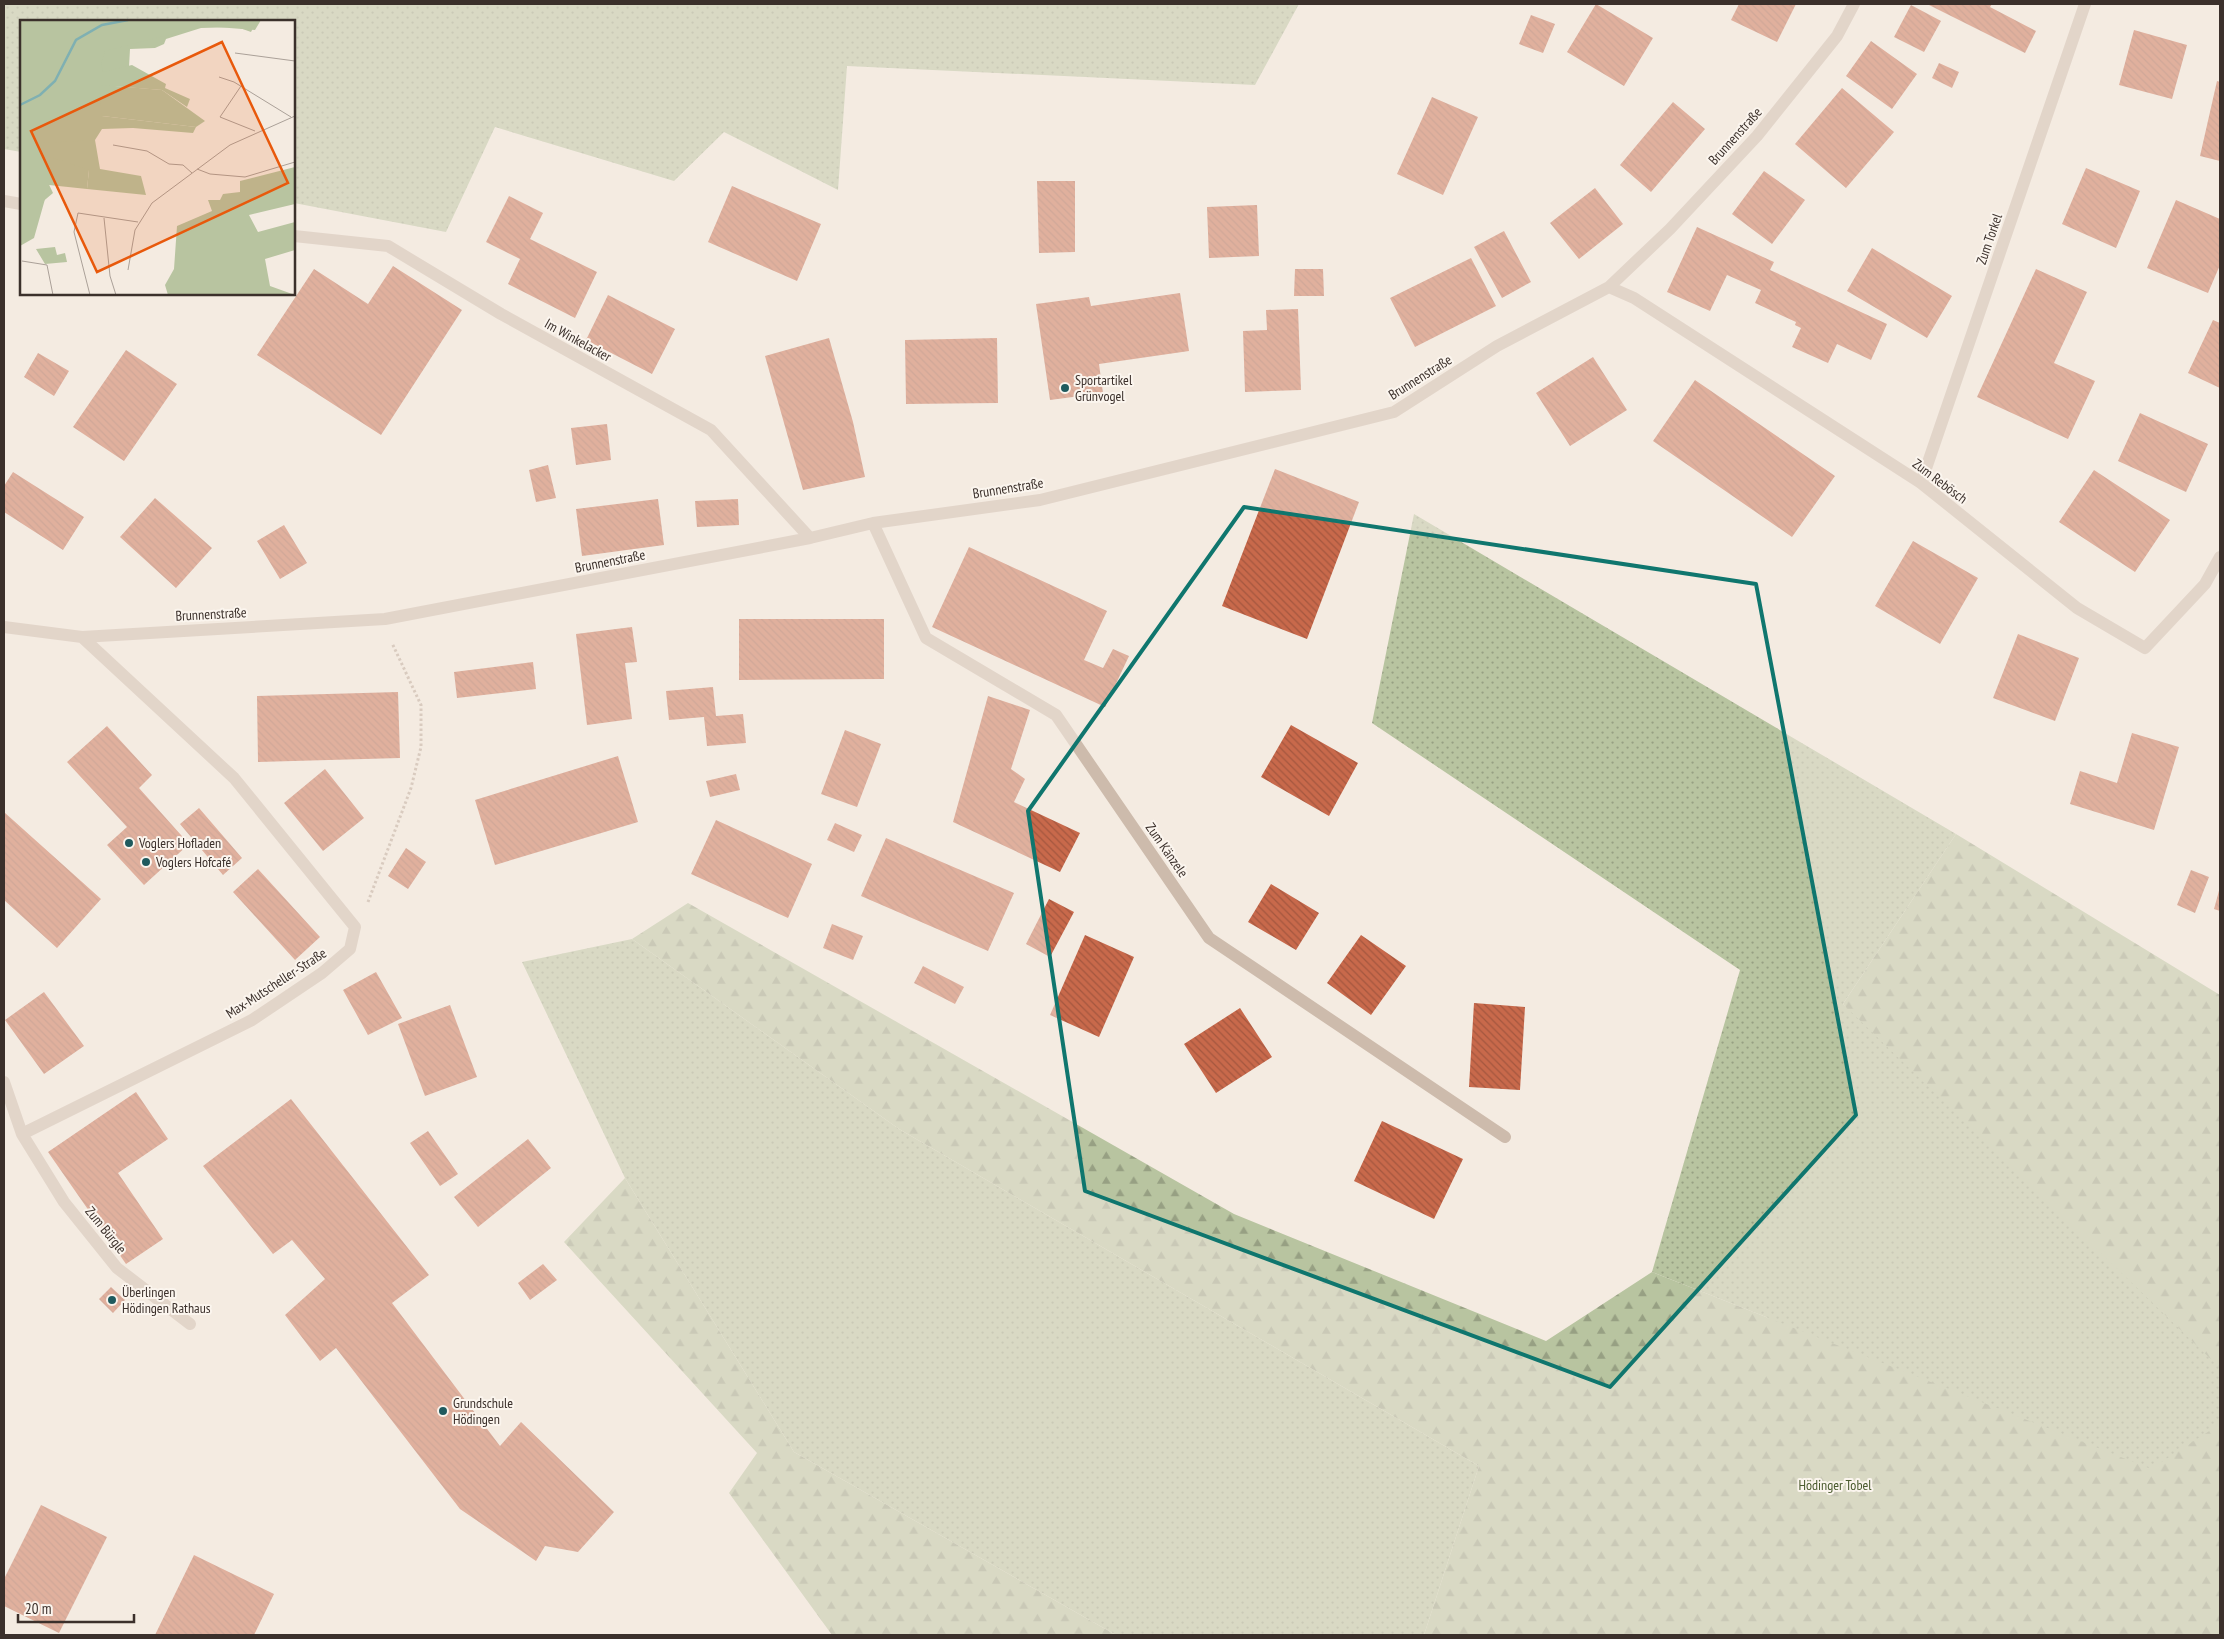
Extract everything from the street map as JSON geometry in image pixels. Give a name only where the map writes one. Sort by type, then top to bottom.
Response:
[{"type":"street","name":"Brunnenstraße","points":[[4,627],[82,637],[385,619],[810,538],[873,523],[1040,500],[1394,412],[1497,346],[1609,287],[1670,229],[1757,136],[1836,36],[1854,4]]},
{"type":"street","name":"Zum Torkel","points":[[1922,484],[2085,4]]},
{"type":"street","points":[[4,201],[20,204]]},
{"type":"street","name":"Im Winkelacker","points":[[295,236],[388,246],[501,314],[711,430],[810,538]]},
{"type":"street","name":"Zum Rebösch","points":[[1609,287],[1634,298],[1922,484],[2077,608],[2145,648],[2204,584],[2220,558]]},
{"type":"street","name":"Zum Känzele","points":[[873,523],[926,638],[1056,716],[1209,938],[1505,1137]]},
{"type":"street","points":[[82,637],[234,778],[355,927]]},
{"type":"street","name":"Max-Mutscheller-Straße","points":[[22,1134],[252,1020],[322,973],[350,949],[355,927]]},
{"type":"street","points":[[4,1082],[22,1134]]},
{"type":"street","name":"Zum Bürgle","points":[[22,1134],[64,1202],[117,1268],[190,1324]]},
{"type":"path","points":[[355,927],[366,907],[411,788],[421,747],[421,705],[393,646],[385,619]]},
{"type":"highlighted area","points":[[1244,507],[1756,584],[1856,1115],[1610,1387],[1085,1191],[1028,811]]},
{"type":"green space","points":[[4,4],[1299,4],[1255,85],[847,66],[838,190],[724,132],[674,181],[495,127],[446,232],[295,203],[295,20],[20,20],[20,152],[4,149]]},
{"type":"green space","points":[[1414,514],[1956,834],[1843,1004],[2220,1320],[2220,1635],[1766,1317],[1652,1272],[1740,970],[1372,723]]},
{"type":"green space","points":[[1956,834],[2220,995],[2220,1368],[1843,1004]]},
{"type":"green space","name":"Hödinger Tobel","points":[[688,903],[1234,1214],[1546,1341],[1652,1272],[2151,1469],[2220,1424],[2220,1635],[1424,1635],[1479,1466],[899,1129],[632,939]]},
{"type":"green space","points":[[632,939],[899,1129],[1479,1466],[1424,1635],[1116,1635],[794,1452],[625,1178],[522,962]]},
{"type":"green space","points":[[625,1178],[794,1452],[1116,1635],[832,1635],[729,1493],[757,1453],[564,1242]]},
{"type":"building","points":[[1596,4],[1653,38],[1624,86],[1567,52]]},
{"type":"building","points":[[1739,4],[1796,4],[1777,42],[1731,20]]},
{"type":"building","points":[[1927,4],[1992,4],[1990,7],[2036,31],[2025,53]]},
{"type":"building","points":[[1911,5],[1941,21],[1924,52],[1894,37]]},
{"type":"building","points":[[1531,15],[1555,24],[1543,53],[1519,44]]},
{"type":"building","points":[[2134,30],[2187,45],[2172,99],[2119,85]]},
{"type":"building","points":[[1871,41],[1917,74],[1892,109],[1846,76]]},
{"type":"building","points":[[1939,63],[1959,72],[1952,88],[1932,78]]},
{"type":"building","points":[[2217,81],[2220,82],[2220,161],[2200,156]]},
{"type":"building","points":[[1842,88],[1894,132],[1846,188],[1795,144]]},
{"type":"building","points":[[1432,97],[1478,117],[1443,195],[1397,174]]},
{"type":"building","points":[[1673,102],[1705,129],[1651,192],[1620,165]]},
{"type":"building","points":[[2086,168],[2140,191],[2116,248],[2062,224]]},
{"type":"building","points":[[1764,171],[1805,200],[1772,244],[1732,214]]},
{"type":"building","points":[[1037,181],[1075,181],[1075,252],[1039,253]]},
{"type":"building","points":[[732,186],[821,224],[797,281],[708,242]]},
{"type":"building","points":[[1595,188],[1623,224],[1579,259],[1550,223]]},
{"type":"building","points":[[509,196],[543,213],[530,239],[597,272],[575,318],[508,284],[520,259],[486,242]]},
{"type":"building","points":[[2176,200],[2220,219],[2220,265],[2208,293],[2147,268]]},
{"type":"building","points":[[1257,205],[1259,256],[1209,258],[1207,207]]},
{"type":"building","points":[[1697,227],[1774,262],[1770,270],[1887,324],[1871,360],[1837,344],[1828,363],[1792,347],[1801,328],[1795,325],[1796,322],[1755,303],[1761,290],[1727,275],[1710,311],[1667,292]]},
{"type":"building","points":[[1504,231],[1531,282],[1502,298],[1474,247]]},
{"type":"building","points":[[1872,248],[1952,296],[1927,338],[1847,291]]},
{"type":"building","points":[[1471,258],[1496,306],[1415,347],[1390,298]]},
{"type":"building","points":[[393,266],[462,310],[381,435],[257,355],[314,269],[368,304]]},
{"type":"building","points":[[1295,269],[1323,269],[1324,296],[1294,296]]},
{"type":"building","points":[[2036,269],[2087,292],[2054,363],[2095,381],[2068,439],[1977,397]]},
{"type":"building","points":[[1180,293],[1189,351],[1099,364],[1103,393],[1050,400],[1036,304],[1089,297],[1091,306]]},
{"type":"building","points":[[608,295],[675,329],[652,374],[586,340]]},
{"type":"building","points":[[1298,309],[1301,390],[1245,392],[1243,331],[1267,330],[1266,310]]},
{"type":"building","points":[[2213,320],[2220,323],[2220,388],[2188,373]]},
{"type":"building","points":[[829,338],[853,422],[865,477],[803,490],[765,356]]},
{"type":"building","points":[[997,338],[998,403],[906,404],[905,340]]},
{"type":"building","points":[[126,350],[177,384],[124,461],[73,427]]},
{"type":"building","points":[[38,353],[69,371],[54,396],[24,377]]},
{"type":"building","points":[[1593,357],[1627,410],[1570,446],[1536,393]]},
{"type":"building","points":[[1695,380],[1835,476],[1792,537],[1653,441]]},
{"type":"building","points":[[2140,413],[2208,444],[2186,492],[2118,461]]},
{"type":"building","points":[[607,424],[611,460],[576,465],[571,428]]},
{"type":"building","points":[[548,465],[556,498],[536,502],[529,470]]},
{"type":"building","points":[[1275,469],[1359,502],[1307,639],[1222,606]]},
{"type":"building","points":[[2094,470],[2170,520],[2135,572],[2059,522]]},
{"type":"building","points":[[13,472],[84,517],[63,550],[4,512],[4,486]]},
{"type":"building","points":[[155,498],[212,548],[176,588],[120,537]]},
{"type":"building","points":[[658,499],[664,545],[582,556],[576,509]]},
{"type":"building","points":[[738,499],[739,525],[697,527],[695,501]]},
{"type":"building","points":[[284,525],[307,563],[280,579],[257,541]]},
{"type":"building","points":[[1913,541],[1978,578],[1940,644],[1875,606]]},
{"type":"building","points":[[969,547],[1107,611],[1084,660],[1103,668],[1113,649],[1129,656],[1105,707],[932,627]]},
{"type":"building","points":[[739,619],[884,619],[884,679],[739,680]]},
{"type":"building","points":[[632,627],[637,662],[625,663],[632,719],[587,725],[576,634]]},
{"type":"building","points":[[2018,634],[2079,658],[2055,721],[1993,698]]},
{"type":"building","points":[[533,662],[536,689],[457,698],[454,672]]},
{"type":"building","points":[[713,687],[716,716],[743,714],[746,743],[707,746],[704,717],[669,720],[666,691]]},
{"type":"building","points":[[398,692],[400,758],[258,762],[257,696]]},
{"type":"building","points":[[988,696],[1030,710],[1011,769],[1025,779],[1014,802],[1080,833],[1060,872],[953,822]]},
{"type":"building","points":[[1291,725],[1358,763],[1329,816],[1261,777]]},
{"type":"building","points":[[107,726],[152,775],[139,788],[189,844],[144,885],[107,845],[127,827],[67,762]]},
{"type":"building","points":[[845,730],[881,744],[857,807],[821,794]]},
{"type":"building","points":[[2132,733],[2179,747],[2154,830],[2070,804],[2080,771],[2117,783]]},
{"type":"building","points":[[618,756],[638,822],[495,865],[475,800]]},
{"type":"building","points":[[325,769],[364,818],[323,851],[284,803]]},
{"type":"building","points":[[736,774],[740,790],[710,797],[706,781]]},
{"type":"building","points":[[199,808],[242,858],[223,875],[180,824]]},
{"type":"building","points":[[4,812],[101,899],[57,948],[4,900]]},
{"type":"building","points":[[716,820],[812,864],[788,918],[691,874]]},
{"type":"building","points":[[835,823],[862,835],[854,852],[827,840]]},
{"type":"building","points":[[886,838],[1014,893],[988,951],[861,896]]},
{"type":"building","points":[[406,848],[426,862],[408,889],[388,876]]},
{"type":"building","points":[[258,869],[320,937],[295,960],[233,892]]},
{"type":"building","points":[[2191,870],[2209,877],[2195,913],[2177,905]]},
{"type":"building","points":[[1271,884],[1319,913],[1296,950],[1248,922]]},
{"type":"building","points":[[2220,887],[2220,911],[2214,909]]},
{"type":"building","points":[[1049,899],[1074,912],[1050,957],[1026,944]]},
{"type":"building","points":[[832,924],[863,936],[853,960],[823,948]]},
{"type":"building","points":[[1085,935],[1134,957],[1099,1037],[1050,1015]]},
{"type":"building","points":[[1361,935],[1406,966],[1371,1015],[1327,983]]},
{"type":"building","points":[[923,966],[964,987],[955,1004],[914,983]]},
{"type":"building","points":[[376,972],[402,1018],[368,1035],[343,990]]},
{"type":"building","points":[[44,992],[84,1046],[44,1074],[5,1020]]},
{"type":"building","points":[[1474,1003],[1525,1007],[1520,1090],[1469,1087]]},
{"type":"building","points":[[450,1005],[477,1077],[425,1096],[398,1024]]},
{"type":"building","points":[[1240,1008],[1272,1057],[1216,1093],[1184,1044]]},
{"type":"building","points":[[136,1092],[168,1139],[118,1173],[163,1239],[126,1264],[48,1152]]},
{"type":"building","points":[[291,1099],[429,1275],[392,1303],[500,1446],[521,1422],[614,1512],[578,1552],[545,1546],[536,1561],[460,1509],[336,1348],[320,1361],[285,1315],[325,1279],[292,1240],[273,1254],[203,1166]]},
{"type":"building","points":[[1382,1121],[1463,1159],[1434,1219],[1354,1181]]},
{"type":"building","points":[[428,1131],[458,1174],[440,1186],[410,1143]]},
{"type":"building","points":[[528,1139],[551,1168],[478,1227],[454,1197]]},
{"type":"building","points":[[543,1264],[557,1280],[530,1300],[518,1283]]},
{"type":"building","name":"Überlingen Hödingen Rathaus","points":[[111,1287],[125,1300],[113,1313],[99,1299]]},
{"type":"building","points":[[41,1505],[107,1537],[59,1633],[4,1606],[4,1579]]},
{"type":"building","points":[[194,1555],[274,1594],[254,1635],[155,1635]]},
{"type":"place","name":"Sportartikel Grünvogel","points":[[1065,388]]},
{"type":"place","name":"Voglers Hofladen","points":[[129,843]]},
{"type":"place","name":"Voglers Hofcafé","points":[[146,862]]},
{"type":"place","name":"Überlingen Hödingen Rathaus","points":[[112,1300]]},
{"type":"place","name":"Grundschule Hödingen","points":[[443,1411]]}]
